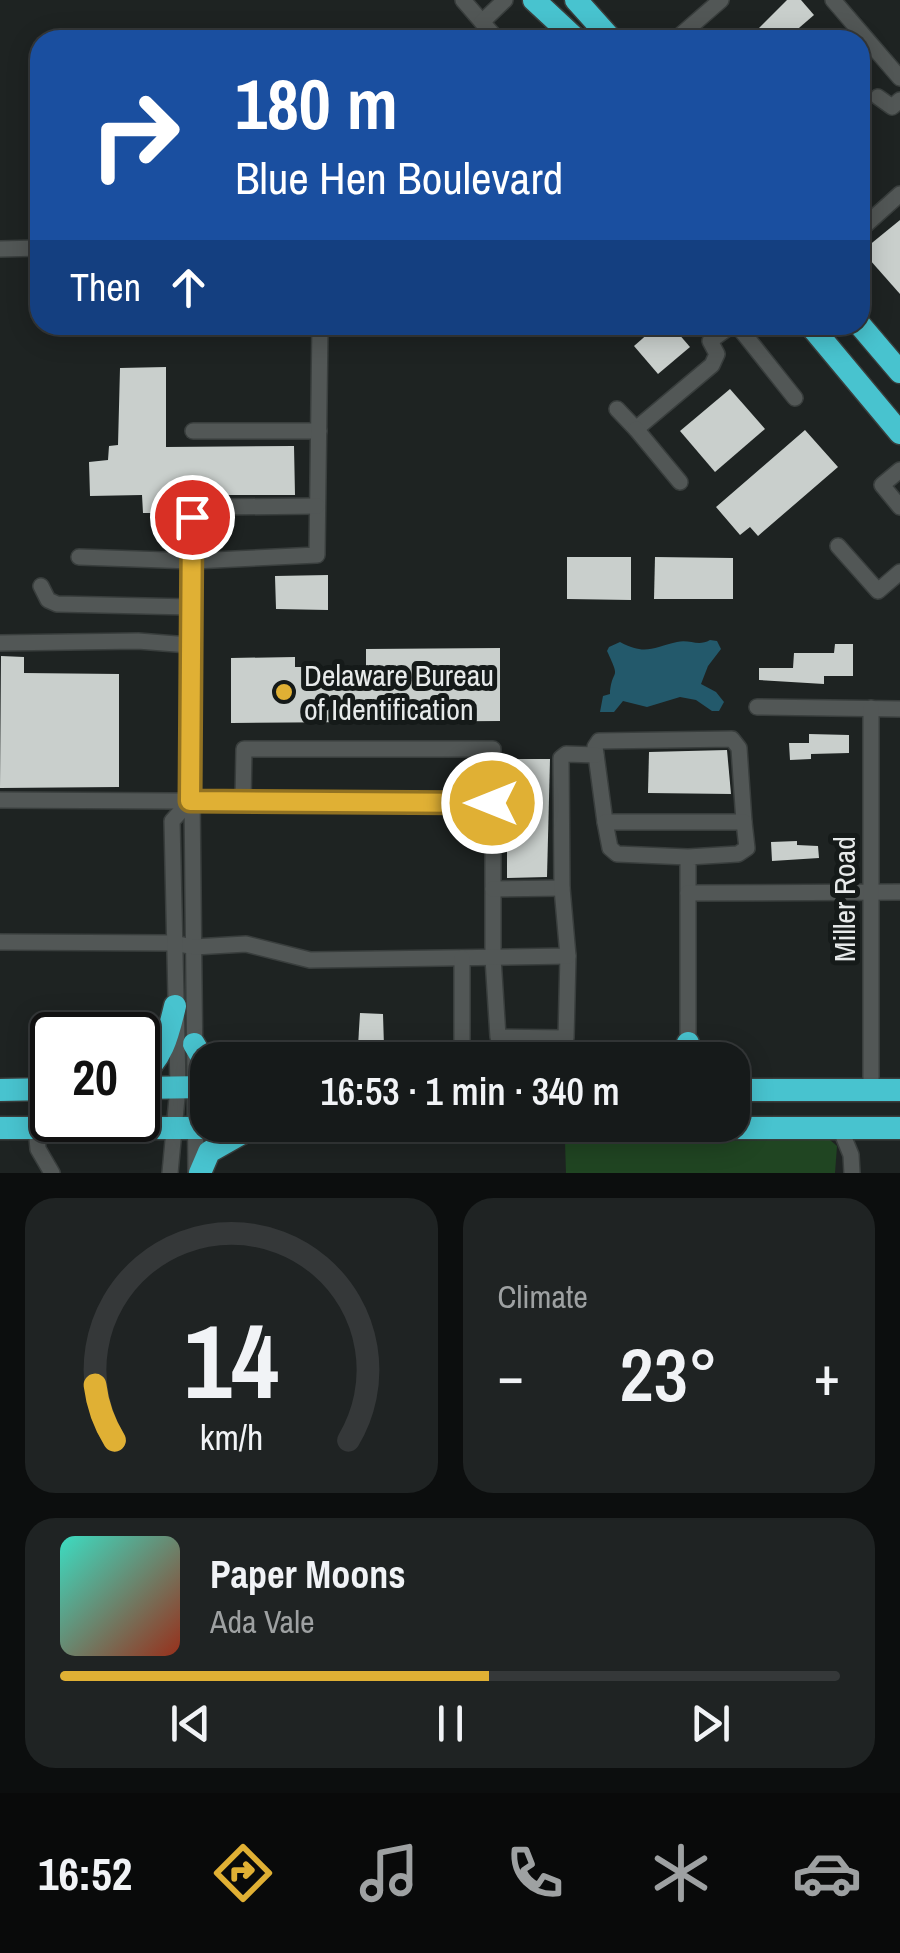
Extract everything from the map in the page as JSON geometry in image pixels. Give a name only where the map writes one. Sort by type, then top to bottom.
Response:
[{"type":"highway","points":[[532,0],[554,30]]},
{"type":"highway","points":[[532,0],[566,30]]},
{"type":"highway","points":[[576,0],[603,30]]},
{"type":"highway","points":[[818,335],[900,432]]},
{"type":"highway","points":[[869,335],[900,372]]},
{"type":"highway","points":[[160,1054],[176,1006]]},
{"type":"highway","points":[[160,1086],[190,1083]]},
{"type":"highway","points":[[0,1090],[30,1089]]},
{"type":"highway","points":[[750,1090],[900,1090]]},
{"type":"highway","points":[[840,1128],[860,1109],[871,1090]]},
{"type":"highway","points":[[160,1127],[190,1127]]},
{"type":"highway","points":[[0,1128],[30,1128]]},
{"type":"highway","points":[[750,1128],[900,1128]]},
{"type":"highway","points":[[198,1173],[205,1157],[225,1142]]},
{"type":"street","points":[[462,0],[488,30]]},
{"type":"street","points":[[482,22],[505,0]]},
{"type":"street","points":[[686,30],[721,0]]},
{"type":"street","points":[[833,0],[859,30]]},
{"type":"street","points":[[870,43],[900,78]]},
{"type":"street","points":[[878,96],[892,107],[900,100]]},
{"type":"street","points":[[870,221],[900,194]]},
{"type":"street","points":[[0,249],[30,248]]},
{"type":"street","points":[[79,557],[192,561],[318,555],[320,335]]},
{"type":"street","points":[[636,429],[712,365],[716,354],[710,342],[720,335]]},
{"type":"street","points":[[743,335],[795,398]]},
{"type":"street","points":[[617,409],[680,482]]},
{"type":"street","points":[[193,431],[318,430]]},
{"type":"street","points":[[900,470],[882,485],[900,507]]},
{"type":"street","points":[[194,1042],[194,821],[190,801],[192,517],[209,514],[217,507],[317,506]]},
{"type":"street","points":[[838,546],[878,591],[900,572]]},
{"type":"street","points":[[42,586],[48,600],[57,604],[190,607]]},
{"type":"street","points":[[0,643],[190,644]]},
{"type":"street","points":[[757,707],[900,708]]},
{"type":"street","name":"Miller Road","points":[[871,1090],[872,708]]},
{"type":"street","points":[[732,739],[739,748],[746,848],[738,854],[688,857],[617,854],[610,848],[596,756],[598,741],[732,739]]},
{"type":"street","points":[[243,801],[244,749],[493,749],[493,958],[498,1037],[566,1038],[568,956],[562,888],[562,758],[566,754],[596,756]]},
{"type":"street","points":[[0,800],[492,803]]},
{"type":"street","points":[[190,801],[172,821],[176,1006],[190,1057]]},
{"type":"street","points":[[605,822],[744,822]]},
{"type":"street","points":[[687,1042],[688,857]]},
{"type":"street","points":[[493,889],[562,888]]},
{"type":"street","points":[[688,893],[900,892]]},
{"type":"street","points":[[0,942],[174,943],[194,947],[246,944],[310,960],[568,956]]},
{"type":"street","points":[[458,1042],[462,958]]},
{"type":"street","points":[[170,1173],[190,1108]]},
{"type":"street","points":[[185,1127],[198,1173]]},
{"type":"street","points":[[840,1128],[851,1154],[852,1173]]},
{"type":"street","points":[[37,1142],[52,1173]]},
{"type":"green space","points":[[830,1140],[837,1146],[835,1173],[566,1173],[565,1142]]},
{"type":"water","points":[[717,641],[721,649],[701,684],[724,702],[719,711],[680,697],[647,707],[623,701],[614,712],[600,712],[603,696],[610,694],[615,674],[609,647],[620,642],[636,649],[649,649]]},
{"type":"building","points":[[787,0],[801,0],[814,15],[797,30],[757,30]]},
{"type":"building","points":[[900,220],[900,294],[870,260],[870,244]]},
{"type":"building","points":[[647,335],[680,335],[690,347],[658,374],[634,346]]},
{"type":"building","points":[[166,367],[166,447],[294,446],[295,495],[160,495],[160,513],[143,513],[142,495],[90,496],[89,462],[108,460],[109,446],[118,445],[120,368]]},
{"type":"building","points":[[730,389],[765,429],[715,472],[680,431]]},
{"type":"building","points":[[805,430],[838,467],[758,536],[750,527],[740,535],[716,507]]},
{"type":"building","points":[[567,557],[631,557],[631,600],[567,599]]},
{"type":"building","points":[[655,557],[733,558],[733,599],[654,599]]},
{"type":"building","points":[[328,575],[328,610],[276,609],[275,576]]},
{"type":"building","points":[[835,644],[853,644],[853,676],[824,676],[824,684],[759,680],[759,668],[793,668],[794,653],[834,653]]},
{"type":"building","points":[[500,648],[500,721],[231,723],[231,658],[295,657],[295,667],[366,667],[366,649]]},
{"type":"building","points":[[1,656],[24,657],[24,673],[119,674],[119,787],[0,788]]},
{"type":"building","points":[[809,734],[849,735],[849,753],[811,754],[811,759],[790,760],[789,743],[809,743]]},
{"type":"building","points":[[727,750],[731,794],[648,793],[649,752]]},
{"type":"building","points":[[507,759],[550,759],[547,877],[507,878]]},
{"type":"building","points":[[797,841],[797,845],[818,846],[819,858],[772,861],[771,842]]},
{"type":"building","points":[[360,1013],[383,1014],[384,1042],[358,1042]]},
{"type":"place","name":"Delaware Bureau of Identification","points":[[284,692]]},
{"type":"route","points":[[192,517],[190,801],[492,803]]}]
